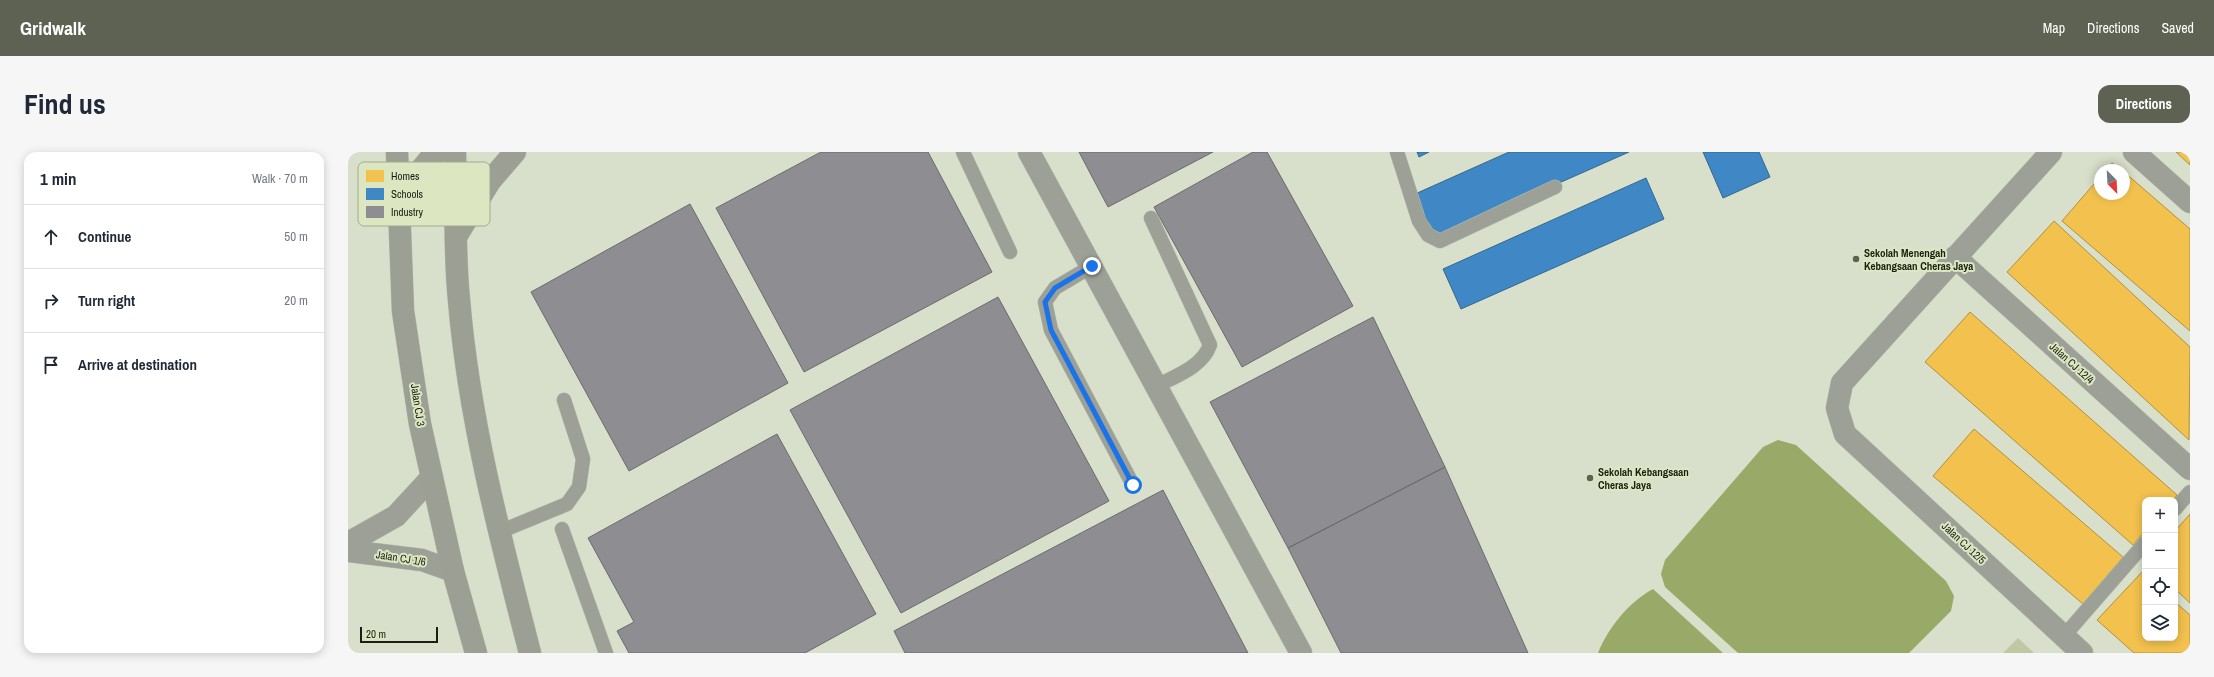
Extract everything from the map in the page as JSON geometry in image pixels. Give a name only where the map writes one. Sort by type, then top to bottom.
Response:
[{"type":"street","name":"Jalan CJ 3","points":[[398,152],[398,162]]},
{"type":"street","points":[[426,162],[437,152]]},
{"type":"street","points":[[455,152],[455,162]]},
{"type":"street","points":[[490,181],[515,152]]},
{"type":"street","points":[[1029,152],[1301,653]]},
{"type":"street","points":[[1955,257],[2050,152]]},
{"type":"street","points":[[2134,152],[2190,202]]},
{"type":"street","name":"Jalan CJ 3","points":[[401,226],[403,311],[420,424],[453,571],[476,653]]},
{"type":"street","points":[[457,226],[458,300],[475,423],[499,532],[530,653]]},
{"type":"street","points":[[457,235],[462,226]]},
{"type":"street","name":"Jalan CJ 12/5","points":[[1955,257],[1842,384],[1837,408],[1845,434],[2082,653]]},
{"type":"street","name":"Jalan CJ 12/4","points":[[1955,257],[2190,469]]},
{"type":"street","points":[[348,543],[396,516],[431,478]]},
{"type":"street","name":"Jalan CJ 1/6","points":[[348,551],[422,560],[453,571]]},
{"type":"lane","points":[[963,152],[1010,252]]},
{"type":"lane","points":[[1397,152],[1419,221],[1428,235],[1440,241],[1554,187]]},
{"type":"lane","points":[[1151,218],[1210,345],[1207,355],[1192,367],[1156,386]]},
{"type":"lane","points":[[1092,266],[1055,288],[1045,302],[1051,330],[1133,485]]},
{"type":"lane","points":[[499,532],[568,504],[579,487],[583,460],[564,400]]},
{"type":"lane","points":[[2178,506],[2190,492]]},
{"type":"lane","points":[[562,529],[606,653]]},
{"type":"lane","points":[[2064,636],[2142,546]]},
{"type":"shaded area","points":[[1778,440],[1796,445],[1946,581],[1954,596],[1951,611],[1909,653],[1738,653],[1665,587],[1661,574],[1665,560],[1763,447]]},
{"type":"shaded area","points":[[1653,589],[1723,653],[1598,653],[1607,634],[1620,616],[1644,594]]},
{"type":"shaded area","points":[[2018,638],[2034,653],[2003,653]]},
{"type":"building: Homes","points":[[2176,152],[2190,152],[2190,165]]},
{"type":"building: Homes","points":[[2130,177],[2190,229],[2190,331],[2062,221],[2094,184],[2094,200],[2130,200]]},
{"type":"building: Homes","points":[[2054,221],[2190,347],[2189,440],[2007,272]]},
{"type":"building: Homes","points":[[1970,312],[2177,495],[2175,497],[2142,497],[2142,534],[2133,545],[1925,362]]},
{"type":"building: Homes","points":[[1974,429],[2123,557],[2083,604],[1933,476]]},
{"type":"building: Homes","points":[[2190,514],[2190,603],[2178,592],[2178,528]]},
{"type":"building: Homes","points":[[2142,572],[2142,641],[2178,641],[2178,605],[2190,615],[2190,653],[2134,653],[2097,620]]},
{"type":"building: Schools","points":[[1417,152],[1429,152],[1419,157]]},
{"type":"building: Schools","points":[[1509,152],[1629,152],[1435,238],[1415,194]]},
{"type":"building: Schools","points":[[1703,152],[1759,152],[1770,177],[1723,198]]},
{"type":"building: Schools","points":[[1646,178],[1664,219],[1461,309],[1443,269]]},
{"type":"building: Industry","points":[[821,152],[928,152],[992,272],[804,372],[716,208]]},
{"type":"building: Industry","points":[[1079,152],[1213,152],[1108,207]]},
{"type":"building: Industry","points":[[1253,152],[1267,152],[1353,306],[1242,367],[1154,207]]},
{"type":"building: Industry","points":[[690,204],[788,383],[629,471],[531,292]]},
{"type":"building: Industry","points":[[998,297],[1109,501],[901,613],[790,410]]},
{"type":"building: Industry","points":[[1373,317],[1445,467],[1288,548],[1210,402]]},
{"type":"building: Industry","points":[[777,434],[876,614],[805,653],[629,653],[617,631],[634,622],[588,538]]},
{"type":"building: Industry","points":[[1445,467],[1528,653],[1341,653],[1288,548]]},
{"type":"building: Industry","points":[[1163,490],[1248,653],[905,653],[894,631]]},
{"type":"place","name":"Sekolah Menengah Kebangsaan Cheras Jaya","points":[[1856,259]]},
{"type":"place","name":"Sekolah Kebangsaan Cheras Jaya","points":[[1590,478]]},
{"type":"route","points":[[1092,266],[1055,288],[1045,302],[1051,330],[1133,485]]}]
